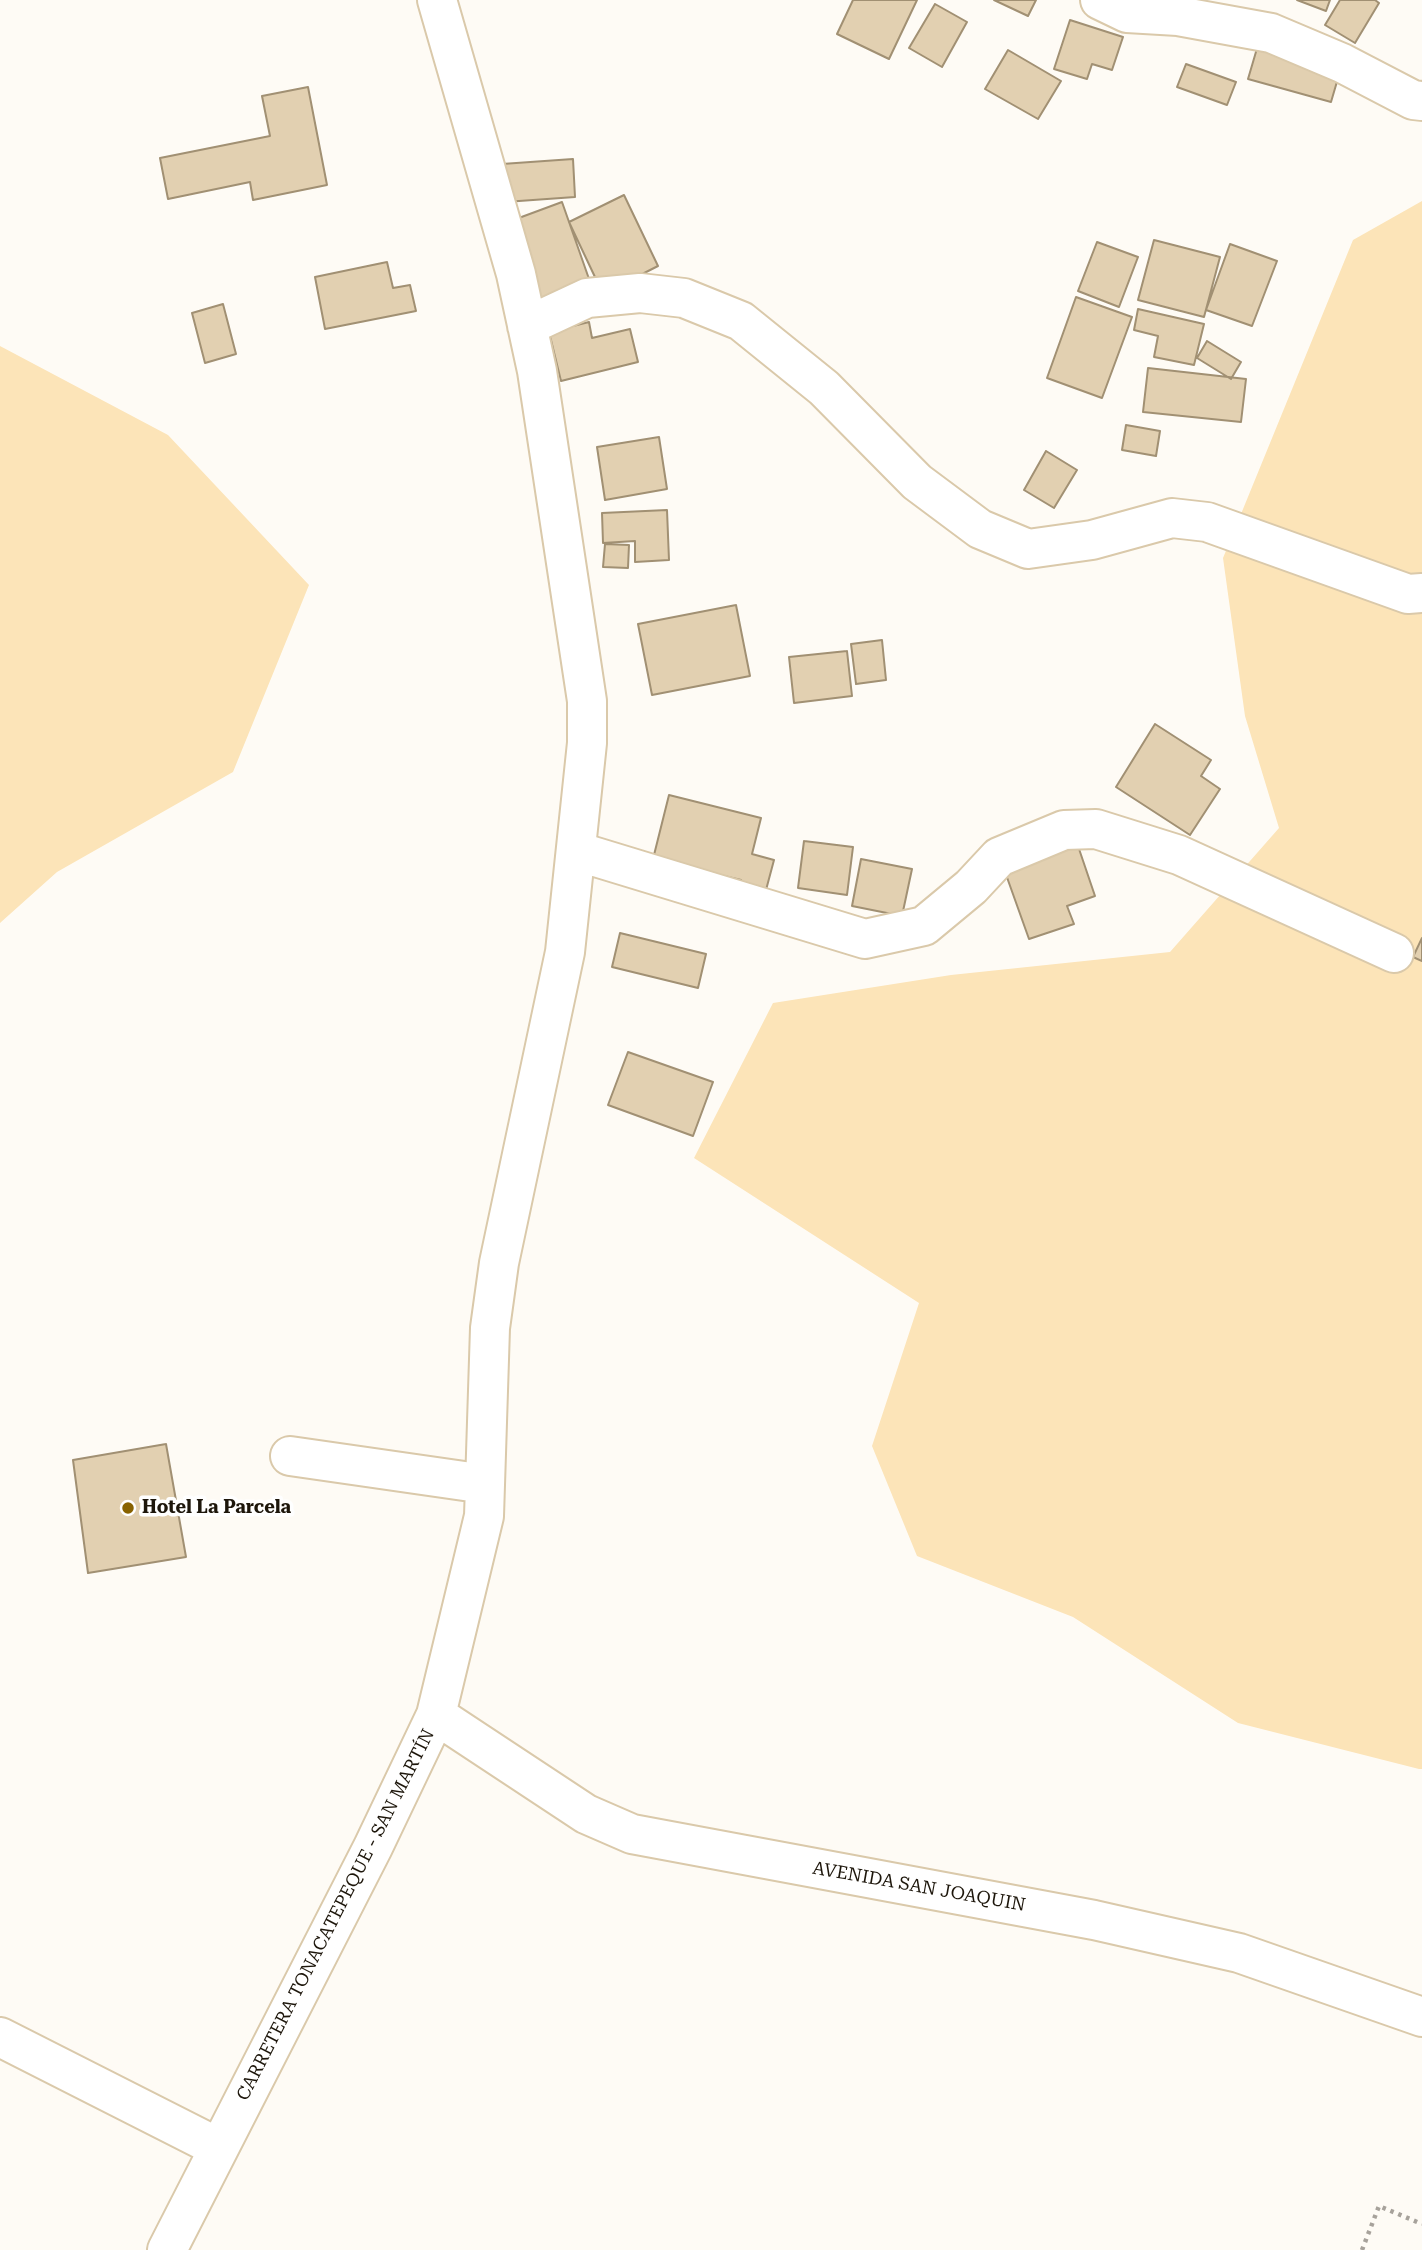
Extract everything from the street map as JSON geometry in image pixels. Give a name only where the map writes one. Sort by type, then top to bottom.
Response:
[{"type":"street","name":"CARRETERA TONACATEPEQUE - SAN MARTÍN","points":[[167,2250],[373,1847],[436,1715],[484,1517],[490,1328],[499,1263],[565,952],[587,743],[587,701],[537,371],[516,274],[437,0]]},
{"type":"street","points":[[1100,0],[1126,13],[1178,16],[1271,33],[1342,63],[1413,100],[1422,101]]},
{"type":"street","points":[[527,326],[587,298],[640,293],[684,298],[741,321],[824,388],[917,482],[980,529],[1028,550],[1092,540],[1172,518],[1207,522],[1408,594],[1422,593]]},
{"type":"street","points":[[576,851],[865,939],[924,926],[971,887],[999,857],[1064,830],[1096,829],[1179,856],[1394,953]]},
{"type":"street","points":[[290,1455],[485,1484]]},
{"type":"street","name":"AVENIDA SAN JOAQUIN","points":[[436,1715],[586,1814],[632,1834],[1094,1920],[1239,1952],[1422,2017]]},
{"type":"street","points":[[0,2037],[219,2148]]},
{"type":"path","points":[[1362,2250],[1379,2206],[1422,2224]]},
{"type":"shaded area","points":[[1422,201],[1422,1769],[1419,1769],[1238,1723],[1073,1617],[917,1556],[872,1446],[919,1303],[694,1158],[773,1003],[951,975],[1170,952],[1279,828],[1245,716],[1223,558],[1353,240]]},
{"type":"shaded area","points":[[0,346],[168,435],[309,585],[233,772],[57,872],[0,923]]},
{"type":"building","points":[[853,0],[917,0],[889,59],[837,34]]},
{"type":"building","points":[[994,0],[1036,0],[1028,16]]},
{"type":"building","points":[[1297,0],[1330,0],[1326,11]]},
{"type":"building","points":[[1340,0],[1375,0],[1379,3],[1355,43],[1325,25]]},
{"type":"building","points":[[935,4],[967,22],[942,67],[909,48]]},
{"type":"building","points":[[1070,20],[1123,37],[1112,70],[1092,64],[1087,79],[1054,69]]},
{"type":"building","points":[[1258,45],[1341,68],[1331,102],[1248,79]]},
{"type":"building","points":[[1008,50],[1061,81],[1038,119],[985,89]]},
{"type":"building","points":[[1186,64],[1236,82],[1227,105],[1177,87]]},
{"type":"building","points":[[308,87],[327,185],[253,200],[250,182],[168,199],[160,158],[270,136],[262,96]]},
{"type":"building","points":[[573,159],[575,197],[505,202],[502,164]]},
{"type":"building","points":[[624,195],[658,266],[603,294],[569,222]]},
{"type":"building","points":[[562,202],[595,296],[540,315],[508,222]]},
{"type":"building","points":[[1154,240],[1220,257],[1204,317],[1138,300]]},
{"type":"building","points":[[1097,242],[1138,257],[1119,307],[1078,291]]},
{"type":"building","points":[[1230,244],[1277,261],[1252,326],[1206,310]]},
{"type":"building","points":[[387,262],[393,288],[410,285],[416,311],[325,329],[315,277]]},
{"type":"building","points":[[1076,297],[1132,317],[1102,398],[1047,378]]},
{"type":"building","points":[[223,304],[236,354],[205,363],[192,313]]},
{"type":"building","points":[[1138,309],[1204,324],[1194,365],[1154,357],[1158,336],[1134,330]]},
{"type":"building","points":[[589,322],[592,338],[630,329],[638,362],[561,381],[549,332]]},
{"type":"building","points":[[1207,341],[1241,362],[1231,379],[1197,358]]},
{"type":"building","points":[[1148,368],[1246,379],[1241,422],[1143,412]]},
{"type":"building","points":[[1126,425],[1160,431],[1156,456],[1122,450]]},
{"type":"building","points":[[659,437],[667,489],[605,500],[597,447]]},
{"type":"building","points":[[1046,451],[1077,470],[1054,508],[1024,490]]},
{"type":"building","points":[[667,510],[669,560],[635,562],[635,541],[603,543],[602,513]]},
{"type":"building","points":[[605,544],[629,545],[628,568],[603,567]]},
{"type":"building","points":[[736,605],[750,676],[652,695],[638,624]]},
{"type":"building","points":[[882,640],[886,680],[856,684],[851,644]]},
{"type":"building","points":[[847,651],[852,696],[794,703],[789,657]]},
{"type":"building","points":[[1155,724],[1211,760],[1201,776],[1220,789],[1190,835],[1116,787]]},
{"type":"building","points":[[669,795],[761,818],[752,854],[774,860],[766,890],[740,885],[741,880],[653,859]]},
{"type":"building","points":[[804,841],[853,847],[847,895],[798,888]]},
{"type":"building","points":[[1077,843],[1095,896],[1067,906],[1074,924],[1029,939],[1004,869]]},
{"type":"building","points":[[861,859],[912,869],[902,916],[852,906]]},
{"type":"building","points":[[620,933],[706,954],[698,988],[612,967]]},
{"type":"building","points":[[1422,938],[1422,961],[1413,957]]},
{"type":"building","points":[[628,1052],[713,1082],[693,1136],[608,1105]]},
{"type":"building","name":"Hotel La Parcela","points":[[166,1444],[186,1557],[88,1573],[73,1460]]},
{"type":"place","name":"Hotel La Parcela","points":[[128,1508]]}]
